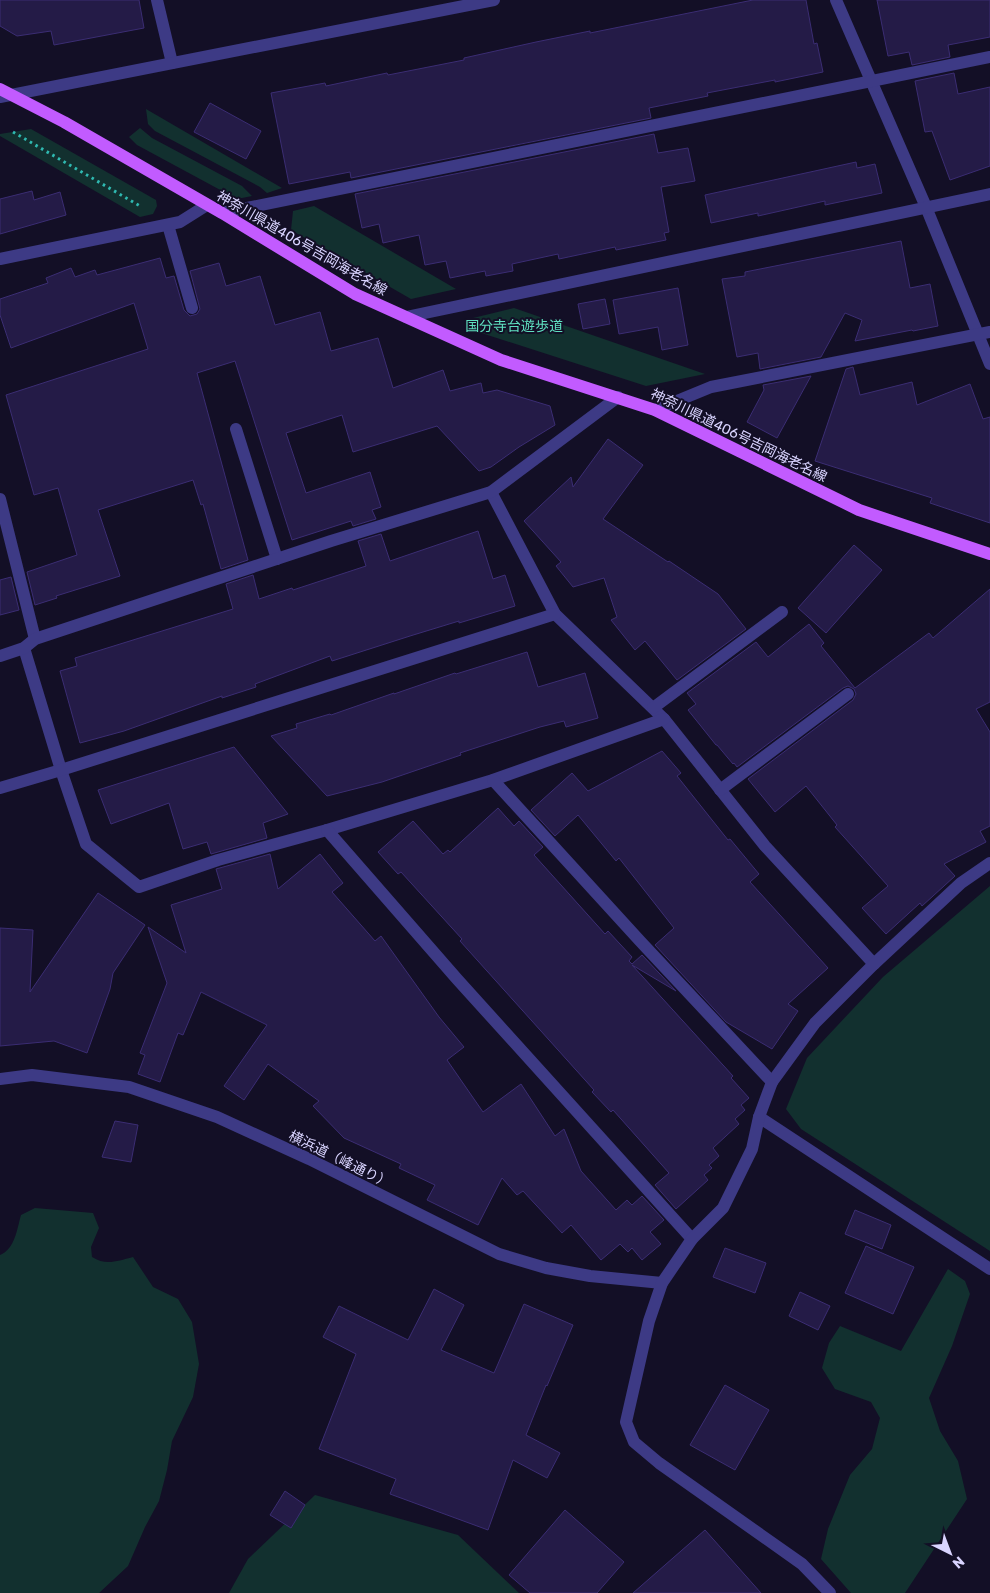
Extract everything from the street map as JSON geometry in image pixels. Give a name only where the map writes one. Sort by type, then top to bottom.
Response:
[{"type":"main road","name":"神奈川県道406号吉岡海老名線","points":[[4,94],[64,122],[222,213],[355,294],[501,360],[655,410],[859,510],[990,554]]},
{"type":"street","points":[[157,0],[172,63]]},
{"type":"street","points":[[4,94],[494,0]]},
{"type":"street","points":[[836,0],[926,207],[984,333],[990,364]]},
{"type":"street","points":[[222,213],[990,57]]},
{"type":"street","points":[[406,317],[990,194]]},
{"type":"street","points":[[0,259],[180,222],[207,205]]},
{"type":"street","points":[[168,225],[192,308]]},
{"type":"street","points":[[655,410],[711,387],[984,333]]},
{"type":"street","points":[[0,656],[24,648],[35,639],[331,541],[491,492],[618,398]]},
{"type":"street","points":[[236,429],[277,559]]},
{"type":"street","points":[[491,492],[556,614],[664,719],[765,846],[874,964]]},
{"type":"street","points":[[0,499],[35,639]]},
{"type":"street","points":[[653,708],[782,612]]},
{"type":"street","points":[[0,788],[556,614]]},
{"type":"street","points":[[24,648],[61,770],[86,844],[139,887],[218,860],[327,830],[493,780],[664,719]]},
{"type":"street","points":[[720,790],[848,694]]},
{"type":"street","points":[[493,780],[772,1082]]},
{"type":"street","points":[[327,830],[456,979],[692,1239]]},
{"type":"street","points":[[830,1593],[802,1564],[659,1463],[634,1442],[626,1422],[649,1321],[662,1283],[692,1239],[723,1208],[752,1149],[759,1117],[772,1082],[815,1023],[874,964],[961,883],[990,863]]},
{"type":"street","name":"横浜道（峰通り）","points":[[0,1079],[32,1075],[129,1087],[217,1117],[309,1159],[499,1254],[546,1268],[590,1276],[662,1283]]},
{"type":"street","points":[[759,1117],[990,1269]]},
{"type":"path","points":[[13,132],[145,209]]},
{"type":"green space","points":[[146,109],[282,188],[267,193],[260,187],[155,131],[148,124]]},
{"type":"green space","points":[[140,128],[152,138],[242,186],[252,196],[237,199],[137,145],[129,137]]},
{"type":"green space","points":[[31,129],[156,200],[157,206],[153,214],[140,217],[0,136],[0,134]]},
{"type":"green space","name":"国分寺台遊歩道","points":[[314,206],[456,289],[411,299],[291,230],[293,211]]},
{"type":"green space","name":"国分寺台遊歩道","points":[[514,308],[705,374],[646,386],[472,330],[473,318]]},
{"type":"green space","points":[[990,886],[990,1251],[801,1129],[786,1109],[807,1058],[883,977]]},
{"type":"green space","points":[[35,1208],[93,1213],[99,1228],[91,1247],[92,1257],[107,1262],[133,1257],[153,1287],[178,1299],[192,1322],[199,1364],[193,1397],[172,1441],[159,1501],[128,1566],[99,1593],[0,1593],[0,1255],[12,1243],[21,1215]]},
{"type":"green space","points":[[948,1269],[965,1281],[970,1294],[952,1346],[929,1398],[940,1431],[958,1461],[967,1499],[905,1593],[851,1593],[821,1559],[828,1529],[850,1475],[872,1449],[880,1418],[871,1402],[835,1389],[822,1368],[829,1343],[840,1326],[901,1351]]},
{"type":"green space","points":[[315,1495],[458,1535],[519,1593],[229,1593],[248,1559]]},
{"type":"building","points":[[0,0],[139,0],[144,28],[54,45],[51,31],[17,36],[0,26]]},
{"type":"building","points":[[753,0],[806,0],[814,44],[817,43],[823,72],[707,93],[708,96],[649,108],[651,118],[351,178],[350,172],[289,184],[271,93],[325,83],[326,86],[387,73],[388,75],[464,60],[464,58],[536,42]]},
{"type":"building","points":[[877,0],[990,0],[990,37],[948,45],[950,57],[912,65],[909,52],[888,56]]},
{"type":"building","points":[[954,73],[958,94],[990,87],[990,166],[950,180],[932,131],[925,132],[915,81]]},
{"type":"building","points":[[210,103],[261,131],[246,159],[194,132]]},
{"type":"building","points":[[654,134],[658,153],[688,148],[695,181],[661,187],[669,232],[664,233],[666,240],[616,250],[615,247],[559,259],[558,254],[512,264],[513,271],[486,276],[485,271],[450,278],[446,261],[425,265],[419,235],[383,243],[379,224],[362,228],[355,194]]},
{"type":"building","points":[[856,162],[857,168],[875,164],[882,193],[825,205],[825,201],[758,216],[758,213],[711,223],[705,195]]},
{"type":"building","points":[[32,191],[34,200],[60,192],[66,215],[0,234],[0,199]]},
{"type":"building","points":[[901,241],[910,288],[930,284],[938,326],[855,341],[862,320],[845,313],[821,357],[760,369],[758,353],[737,357],[722,279],[745,276],[745,272]]},
{"type":"building","points":[[160,258],[166,278],[174,276],[184,310],[190,316],[197,314],[200,309],[190,271],[219,263],[226,286],[260,276],[275,325],[320,312],[331,351],[378,338],[393,388],[443,370],[450,391],[481,383],[483,393],[497,390],[550,406],[555,425],[491,467],[479,471],[437,426],[353,452],[342,415],[286,433],[306,493],[370,472],[381,507],[372,510],[376,519],[353,526],[351,521],[292,540],[235,361],[197,373],[248,560],[221,569],[203,504],[201,505],[193,480],[98,510],[120,576],[56,596],[57,598],[35,605],[27,572],[77,555],[58,488],[34,495],[6,395],[148,349],[134,303],[11,348],[0,315],[0,299],[48,283],[46,278],[71,268],[75,277],[95,270],[97,275]]},
{"type":"building","points":[[678,288],[688,345],[662,350],[658,327],[619,334],[613,300]]},
{"type":"building","points":[[605,299],[610,324],[583,329],[578,304]]},
{"type":"building","points":[[853,367],[860,395],[912,382],[917,405],[970,384],[983,419],[990,417],[990,523],[930,503],[932,498],[815,461],[846,369]]},
{"type":"building","points":[[811,376],[777,438],[747,422],[764,390],[763,385]]},
{"type":"building","points":[[608,439],[643,465],[603,519],[718,594],[746,629],[677,680],[645,641],[635,650],[611,620],[617,617],[604,578],[573,587],[556,566],[561,562],[524,521],[571,477],[573,487]]},
{"type":"building","points":[[478,531],[493,579],[505,575],[515,606],[459,623],[459,621],[332,661],[330,656],[255,684],[256,687],[222,698],[222,696],[124,731],[80,743],[60,671],[77,666],[75,658],[233,609],[226,584],[253,575],[259,599],[366,566],[358,541],[381,534],[390,561]]},
{"type":"building","points":[[854,545],[882,570],[826,633],[798,608]]},
{"type":"building","points":[[11,577],[19,610],[0,615],[0,580]]},
{"type":"building","points":[[990,589],[990,702],[976,709],[990,732],[990,826],[980,831],[986,842],[944,864],[955,876],[922,906],[920,903],[886,934],[862,908],[888,886],[835,827],[837,825],[806,786],[775,812],[748,779],[853,700],[856,694],[854,689],[848,686],[843,688],[737,767],[716,745],[688,710],[696,704],[687,693],[756,642],[768,657],[809,624],[824,643],[821,646],[855,688],[929,633],[933,638]]},
{"type":"building","points":[[527,652],[538,687],[585,673],[598,718],[566,727],[564,721],[540,727],[460,753],[461,755],[382,782],[327,796],[271,736],[297,728],[296,724],[331,715],[455,673]]},
{"type":"building","points":[[234,747],[288,814],[263,823],[267,838],[211,854],[207,842],[183,849],[169,803],[111,824],[98,790]]},
{"type":"building","points":[[662,751],[681,773],[677,776],[728,840],[730,839],[759,874],[750,882],[828,968],[788,1004],[798,1011],[772,1049],[726,1022],[655,945],[674,928],[619,858],[616,861],[578,815],[555,836],[531,810],[572,773],[588,791]]},
{"type":"building","points":[[498,808],[514,826],[519,821],[543,847],[534,855],[605,934],[608,931],[632,957],[629,961],[632,964],[642,955],[676,991],[632,965],[733,1076],[731,1078],[749,1098],[741,1105],[745,1110],[735,1119],[739,1124],[713,1148],[719,1156],[709,1165],[712,1168],[704,1175],[708,1180],[676,1209],[655,1185],[669,1173],[613,1110],[611,1112],[592,1092],[594,1090],[460,941],[462,939],[401,872],[398,874],[378,852],[413,821],[443,854],[448,850],[450,852]]},
{"type":"building","points":[[270,854],[278,889],[320,854],[343,883],[332,892],[375,941],[381,936],[439,1017],[464,1047],[447,1060],[483,1112],[521,1084],[555,1136],[564,1129],[581,1171],[616,1210],[627,1200],[632,1205],[642,1196],[664,1220],[650,1232],[661,1244],[642,1260],[632,1248],[628,1252],[620,1244],[601,1260],[571,1225],[562,1233],[523,1191],[517,1195],[502,1178],[478,1225],[427,1200],[435,1185],[399,1168],[401,1164],[344,1138],[313,1106],[319,1101],[268,1064],[244,1100],[224,1086],[267,1025],[201,992],[183,1035],[178,1033],[160,1082],[138,1074],[145,1055],[140,1053],[167,983],[148,927],[186,953],[171,905],[222,889],[216,869]]},
{"type":"building","points":[[98,893],[145,925],[113,973],[110,989],[87,1053],[54,1041],[0,1046],[0,928],[33,930],[30,992]]},
{"type":"building","points":[[115,1121],[138,1125],[131,1162],[102,1157]]},
{"type":"building","points":[[855,1210],[891,1225],[882,1249],[845,1234]]},
{"type":"building","points":[[866,1246],[914,1267],[893,1314],[845,1293]]},
{"type":"building","points":[[725,1248],[766,1263],[755,1293],[713,1277]]},
{"type":"building","points":[[434,1289],[464,1305],[441,1350],[494,1373],[524,1304],[573,1325],[526,1435],[560,1453],[547,1478],[513,1460],[488,1530],[390,1494],[396,1479],[319,1449],[356,1354],[323,1337],[339,1306],[408,1340]]},
{"type":"building","points":[[800,1292],[830,1306],[818,1330],[789,1316]]},
{"type":"building","points":[[725,1385],[769,1410],[735,1470],[690,1445]]},
{"type":"building","points":[[285,1491],[305,1505],[291,1528],[270,1515]]},
{"type":"building","points":[[565,1510],[624,1562],[597,1593],[530,1593],[509,1575]]},
{"type":"building","points":[[705,1530],[761,1593],[633,1593]]}]
